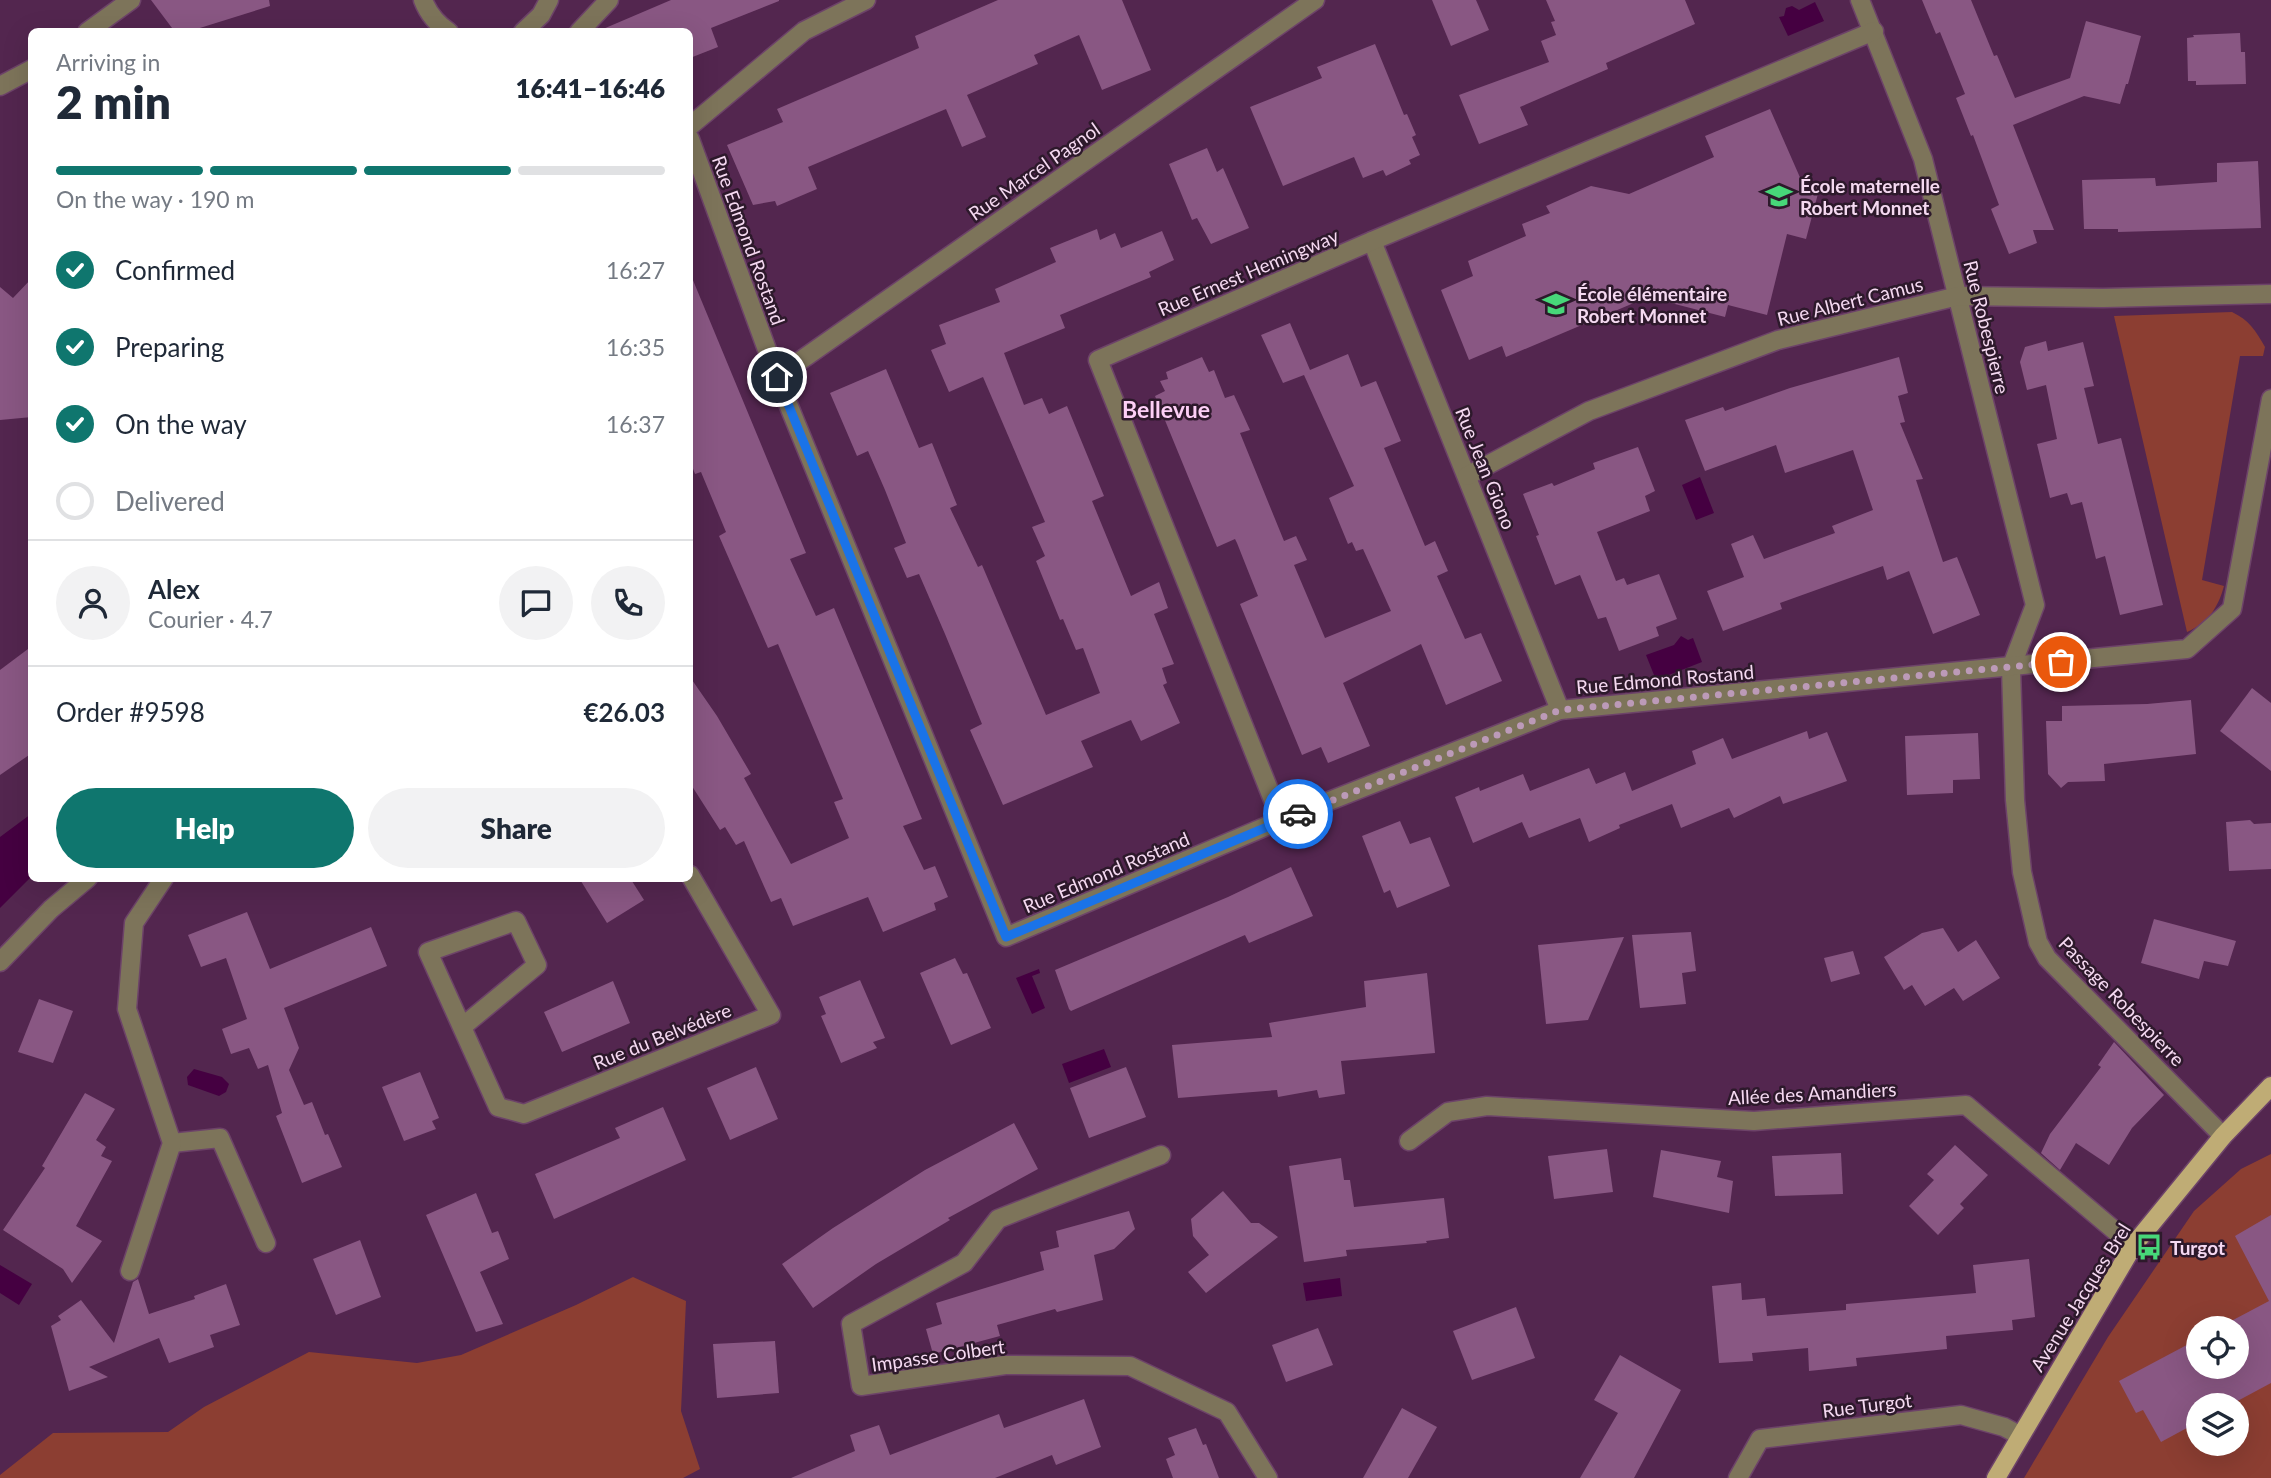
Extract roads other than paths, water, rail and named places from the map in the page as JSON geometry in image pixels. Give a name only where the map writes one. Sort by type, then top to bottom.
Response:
[{"type":"main road","name":"Avenue Jacques Brel","points":[[1996,1478],[2133,1246],[2223,1136],[2271,1086]]},
{"type":"street","points":[[92,28],[131,0]]},
{"type":"street","points":[[423,0],[425,7],[444,28]]},
{"type":"street","points":[[527,28],[541,15],[549,0]]},
{"type":"street","points":[[583,28],[609,0]]},
{"type":"street","points":[[693,123],[804,31],[866,0]]},
{"type":"street","name":"Rue Marcel Pagnol","points":[[777,377],[1315,0]]},
{"type":"street","name":"Rue Robespierre","points":[[1860,0],[1923,159],[2035,605],[2011,668]]},
{"type":"street","name":"Rue Ernest Hemingway","points":[[1281,820],[1098,360],[1372,241],[1874,31]]},
{"type":"street","points":[[0,86],[28,71]]},
{"type":"street","name":"Rue Edmond Rostand","points":[[693,147],[777,377],[1006,937],[1281,820],[1560,710],[2187,649],[2232,609],[2271,399]]},
{"type":"street","name":"Rue Jean Giono","points":[[1372,241],[1560,710]]},
{"type":"street","name":"Rue Albert Camus","points":[[1468,476],[1589,411],[1778,340],[1958,296],[2103,298],[2271,294]]},
{"type":"street","name":"Passage Robespierre","points":[[2011,668],[2015,800],[2022,872],[2038,942],[2047,958],[2223,1136]]},
{"type":"street","name":"Rue du Belvédère","points":[[462,1027],[537,965],[516,921],[428,952],[498,1107],[524,1114],[771,1015],[693,880]]},
{"type":"street","points":[[0,962],[51,909],[83,882]]},
{"type":"street","points":[[130,1271],[172,1143],[127,1009],[134,923],[161,882]]},
{"type":"street","name":"Allée des Amandiers","points":[[1409,1142],[1448,1112],[1487,1106],[1754,1121],[1966,1105],[2133,1246]]},
{"type":"street","points":[[172,1143],[220,1138],[266,1243]]},
{"type":"street","name":"Impasse Colbert","points":[[1161,1155],[998,1219],[964,1263],[851,1324],[861,1386],[1005,1365],[1130,1366],[1227,1412],[1268,1478]]},
{"type":"street","name":"Rue Turgot","points":[[1738,1478],[1760,1439],[1961,1415],[2004,1427],[2020,1435]]},
{"type":"place","name":"École maternelle Robert Monnet","points":[[1779,196]]},
{"type":"place","name":"École élémentaire Robert Monnet","points":[[1556,304]]},
{"type":"place","name":"Turgot","points":[[2149,1247]]},
{"type":"district","name":"Bellevue","points":[[1166,409]]}]
